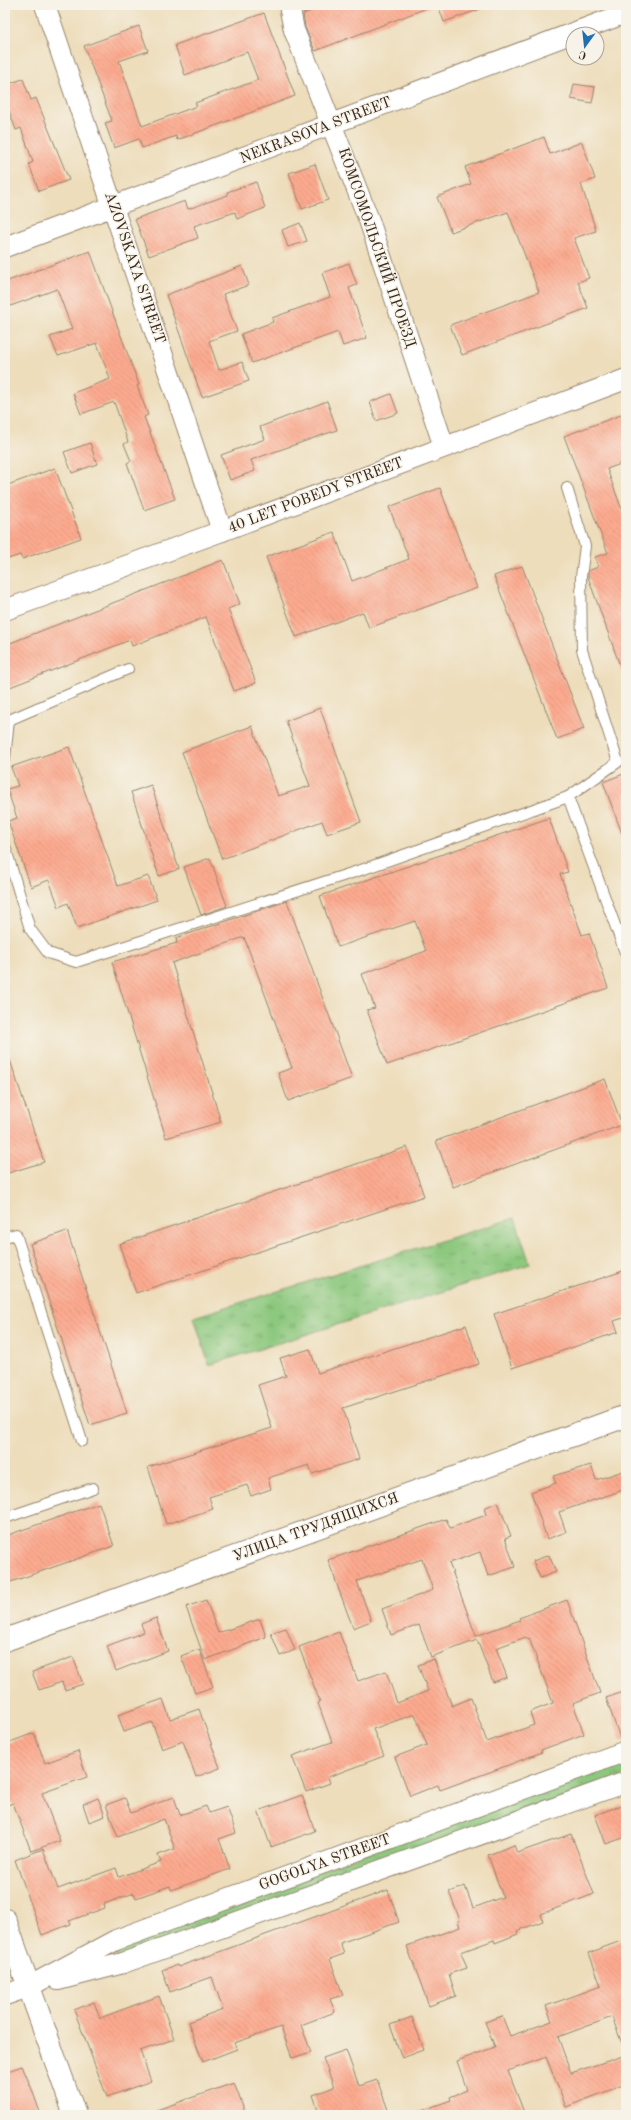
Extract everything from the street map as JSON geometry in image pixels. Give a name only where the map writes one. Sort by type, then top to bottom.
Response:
[{"type":"street","name":"AZOVSKAYA STREET","points":[[45,5],[222,531]]},
{"type":"street","name":"КОМСОМОЛЬСКИЙ ПРОЕЗД","points":[[289,5],[294,30],[369,220],[444,447]]},
{"type":"street","name":"NEKRASOVA STREET","points":[[5,247],[626,13]]},
{"type":"street","name":"40 LET POBEDY STREET","points":[[5,610],[222,531],[626,379]]},
{"type":"street","name":"УЛИЦА ТРУДЯЩИХСЯ","points":[[5,1640],[626,1416]]},
{"type":"street","name":"GOGOLYA STREET","points":[[5,1996],[28,1987],[116,1940],[626,1751]]},
{"type":"street","name":"GOGOLYA STREET","points":[[28,1987],[123,1963],[626,1782]]},
{"type":"street","points":[[5,1920],[75,2115]]},
{"type":"lane","points":[[5,846],[30,928],[48,953],[76,962],[364,869],[568,797],[618,762],[582,650],[581,577],[585,546],[567,488]]},
{"type":"lane","points":[[5,758],[9,720],[128,669]]},
{"type":"lane","points":[[568,797],[626,955]]},
{"type":"lane","points":[[5,1237],[16,1234],[82,1441]]},
{"type":"lane","points":[[5,1518],[93,1488]]},
{"type":"green space","points":[[515,1218],[530,1264],[209,1365],[194,1317]]},
{"type":"green space","points":[[626,1757],[626,1775],[119,1960],[112,1947]]},
{"type":"building","points":[[327,5],[432,6],[315,51],[305,27],[303,14]]},
{"type":"building","points":[[438,5],[485,5],[486,7],[444,22]]},
{"type":"building","points":[[264,13],[295,96],[177,140],[176,136],[142,148],[139,139],[114,148],[105,123],[112,121],[84,46],[139,26],[148,51],[119,61],[142,126],[197,106],[195,103],[258,80],[247,52],[185,75],[175,45]]},
{"type":"building","points":[[23,79],[31,100],[36,98],[69,180],[39,191],[29,164],[33,162],[21,128],[16,130],[5,100],[5,85]]},
{"type":"building","points":[[574,84],[595,87],[592,103],[571,99]]},
{"type":"building","points":[[544,137],[550,154],[582,142],[595,179],[581,184],[596,231],[574,238],[589,278],[578,282],[588,308],[462,355],[450,325],[539,292],[508,212],[451,232],[437,197],[471,184],[465,167]]},
{"type":"building","points":[[315,164],[328,200],[302,209],[289,173]]},
{"type":"building","points":[[256,182],[265,208],[237,219],[235,212],[194,226],[198,238],[149,256],[135,219],[185,201],[188,209],[228,195],[227,192]]},
{"type":"building","points":[[300,223],[307,241],[288,247],[282,230]]},
{"type":"building","points":[[90,251],[139,385],[137,386],[148,415],[144,417],[175,499],[144,510],[127,463],[131,461],[124,444],[128,442],[114,402],[81,414],[73,393],[110,379],[97,343],[58,356],[50,337],[72,329],[57,289],[5,308],[5,282]]},
{"type":"building","points":[[349,263],[357,285],[349,288],[367,338],[343,346],[338,332],[252,363],[241,334],[273,322],[272,318],[330,297],[322,273]]},
{"type":"building","points":[[242,266],[249,285],[223,294],[237,331],[209,341],[219,370],[242,362],[249,381],[202,397],[166,295]]},
{"type":"building","points":[[391,394],[398,413],[376,421],[370,402]]},
{"type":"building","points":[[327,401],[337,430],[251,460],[255,471],[230,480],[221,455],[265,439],[260,427]]},
{"type":"building","points":[[626,413],[626,462],[607,469],[626,521],[626,677],[624,677],[588,577],[588,571],[598,567],[595,557],[608,553],[564,436]]},
{"type":"building","points":[[90,443],[97,464],[72,473],[64,452]]},
{"type":"building","points":[[55,468],[81,538],[22,559],[20,555],[5,560],[5,486]]},
{"type":"building","points":[[440,488],[477,588],[369,628],[363,612],[296,637],[266,557],[334,532],[352,581],[409,559],[389,507]]},
{"type":"building","points":[[223,560],[240,604],[228,609],[256,683],[234,691],[206,617],[132,646],[130,640],[5,689],[5,645]]},
{"type":"building","points":[[522,566],[584,729],[557,739],[494,576]]},
{"type":"building","points":[[320,708],[361,822],[327,834],[322,821],[222,859],[182,752],[252,726],[278,796],[310,786],[286,721]]},
{"type":"building","points":[[69,747],[118,886],[148,876],[157,900],[77,928],[68,903],[59,907],[49,880],[31,887],[8,821],[17,818],[7,789],[18,786],[11,767]]},
{"type":"building","points":[[626,773],[626,838],[624,839],[603,782]]},
{"type":"building","points":[[151,785],[179,869],[159,876],[131,792]]},
{"type":"building","points":[[549,818],[568,872],[560,874],[582,935],[589,933],[608,988],[387,1065],[367,1010],[375,1008],[362,974],[426,951],[415,921],[338,947],[320,896]]},
{"type":"building","points":[[210,858],[227,906],[201,915],[184,867]]},
{"type":"building","points":[[287,901],[352,1078],[288,1101],[278,1073],[292,1068],[244,937],[172,963],[221,1122],[166,1138],[112,962],[177,943],[176,938]]},
{"type":"building","points":[[8,1054],[44,1162],[5,1174],[5,1055]]},
{"type":"building","points":[[605,1079],[622,1125],[453,1187],[436,1141]]},
{"type":"building","points":[[407,1147],[424,1196],[136,1293],[119,1244]]},
{"type":"building","points":[[67,1231],[127,1413],[90,1425],[30,1244]]},
{"type":"building","points":[[626,1270],[626,1317],[614,1321],[618,1332],[512,1368],[494,1314]]},
{"type":"building","points":[[466,1325],[479,1364],[343,1408],[359,1459],[312,1474],[309,1465],[268,1478],[271,1489],[251,1496],[247,1485],[209,1497],[213,1509],[166,1524],[148,1467],[272,1428],[258,1385],[286,1376],[280,1358],[310,1349],[318,1373]]},
{"type":"building","points":[[591,1465],[596,1480],[626,1470],[626,1489],[559,1512],[566,1532],[547,1539],[531,1492],[556,1483],[553,1476]]},
{"type":"building","points":[[498,1502],[511,1536],[505,1538],[515,1567],[488,1576],[480,1552],[449,1563],[476,1636],[520,1620],[519,1618],[567,1600],[600,1693],[573,1703],[584,1734],[541,1750],[542,1752],[440,1790],[438,1785],[410,1796],[395,1757],[427,1745],[415,1714],[373,1729],[384,1756],[328,1777],[330,1783],[306,1792],[292,1756],[332,1742],[318,1703],[320,1702],[299,1647],[339,1632],[358,1681],[386,1671],[397,1703],[428,1691],[418,1665],[434,1659],[452,1706],[471,1698],[487,1742],[534,1725],[530,1712],[553,1703],[529,1638],[527,1639],[526,1637],[496,1648],[507,1677],[493,1682],[477,1640],[431,1657],[419,1625],[391,1635],[382,1609],[433,1590],[422,1559],[357,1581],[371,1621],[353,1628],[328,1560],[446,1519],[450,1528],[486,1515],[484,1508]]},
{"type":"building","points":[[99,1503],[114,1546],[5,1584],[5,1536]]},
{"type":"building","points":[[549,1555],[556,1572],[540,1578],[533,1561]]},
{"type":"building","points":[[206,1600],[218,1633],[260,1619],[266,1637],[205,1660],[186,1607]]},
{"type":"building","points":[[156,1618],[168,1651],[116,1671],[107,1646],[144,1632],[141,1624]]},
{"type":"building","points":[[286,1628],[295,1650],[280,1656],[271,1633]]},
{"type":"building","points":[[199,1649],[213,1687],[195,1693],[181,1656]]},
{"type":"building","points":[[73,1657],[83,1684],[65,1690],[62,1682],[39,1690],[32,1672]]},
{"type":"building","points":[[626,1691],[626,1740],[621,1741],[606,1698]]},
{"type":"building","points":[[163,1699],[170,1719],[199,1709],[220,1768],[196,1777],[183,1741],[162,1749],[152,1722],[124,1732],[118,1715]]},
{"type":"building","points":[[34,1733],[45,1763],[78,1751],[87,1777],[42,1793],[60,1841],[31,1851],[13,1803],[5,1806],[5,1744]]},
{"type":"building","points":[[302,1795],[315,1831],[271,1847],[258,1811]]},
{"type":"building","points":[[174,1797],[180,1815],[206,1806],[209,1813],[227,1807],[236,1833],[219,1839],[230,1869],[171,1890],[170,1886],[136,1898],[134,1893],[104,1904],[105,1908],[69,1921],[71,1924],[42,1935],[15,1860],[43,1849],[58,1889],[116,1868],[119,1877],[161,1862],[158,1855],[175,1849],[164,1819],[118,1837],[106,1805],[125,1798],[131,1813]]},
{"type":"building","points":[[98,1798],[105,1816],[89,1822],[83,1804]]},
{"type":"building","points":[[622,1805],[626,1817],[626,1837],[606,1844],[595,1815]]},
{"type":"building","points":[[571,1834],[594,1894],[541,1914],[543,1921],[517,1931],[518,1934],[495,1943],[494,1940],[461,1952],[467,1968],[449,1974],[456,1996],[429,2006],[407,1946],[460,1927],[458,1921],[460,1920],[449,1892],[465,1886],[473,1908],[503,1897],[488,1855],[514,1845],[517,1853]]},
{"type":"building","points":[[388,1890],[399,1922],[340,1943],[344,1954],[330,1959],[343,1995],[330,1999],[335,2012],[301,2025],[311,2052],[292,2058],[281,2027],[234,2043],[237,2049],[203,2062],[188,2022],[223,2009],[212,1977],[170,1992],[162,1970],[177,1965],[178,1967]]},
{"type":"building","points":[[626,1939],[626,2049],[624,2049],[612,2017],[558,2037],[571,2073],[626,2055],[626,2084],[566,2107],[546,2057],[508,2071],[525,2115],[415,2115],[415,2113],[451,2100],[450,2097],[467,2090],[457,2061],[495,2047],[485,2022],[502,2016],[510,2036],[552,2021],[546,2006],[601,1986],[589,1953]]},
{"type":"building","points":[[159,1996],[174,2039],[140,2051],[151,2081],[107,2097],[74,2010],[94,2002],[100,2018]]},
{"type":"building","points":[[412,2017],[424,2050],[402,2058],[390,2025]]},
{"type":"building","points":[[346,2050],[359,2086],[377,2080],[390,2115],[320,2115],[313,2095],[334,2087],[323,2058]]},
{"type":"building","points":[[22,2066],[41,2115],[5,2115],[5,2072]]},
{"type":"building","points":[[234,2083],[246,2115],[149,2115],[148,2113]]}]
